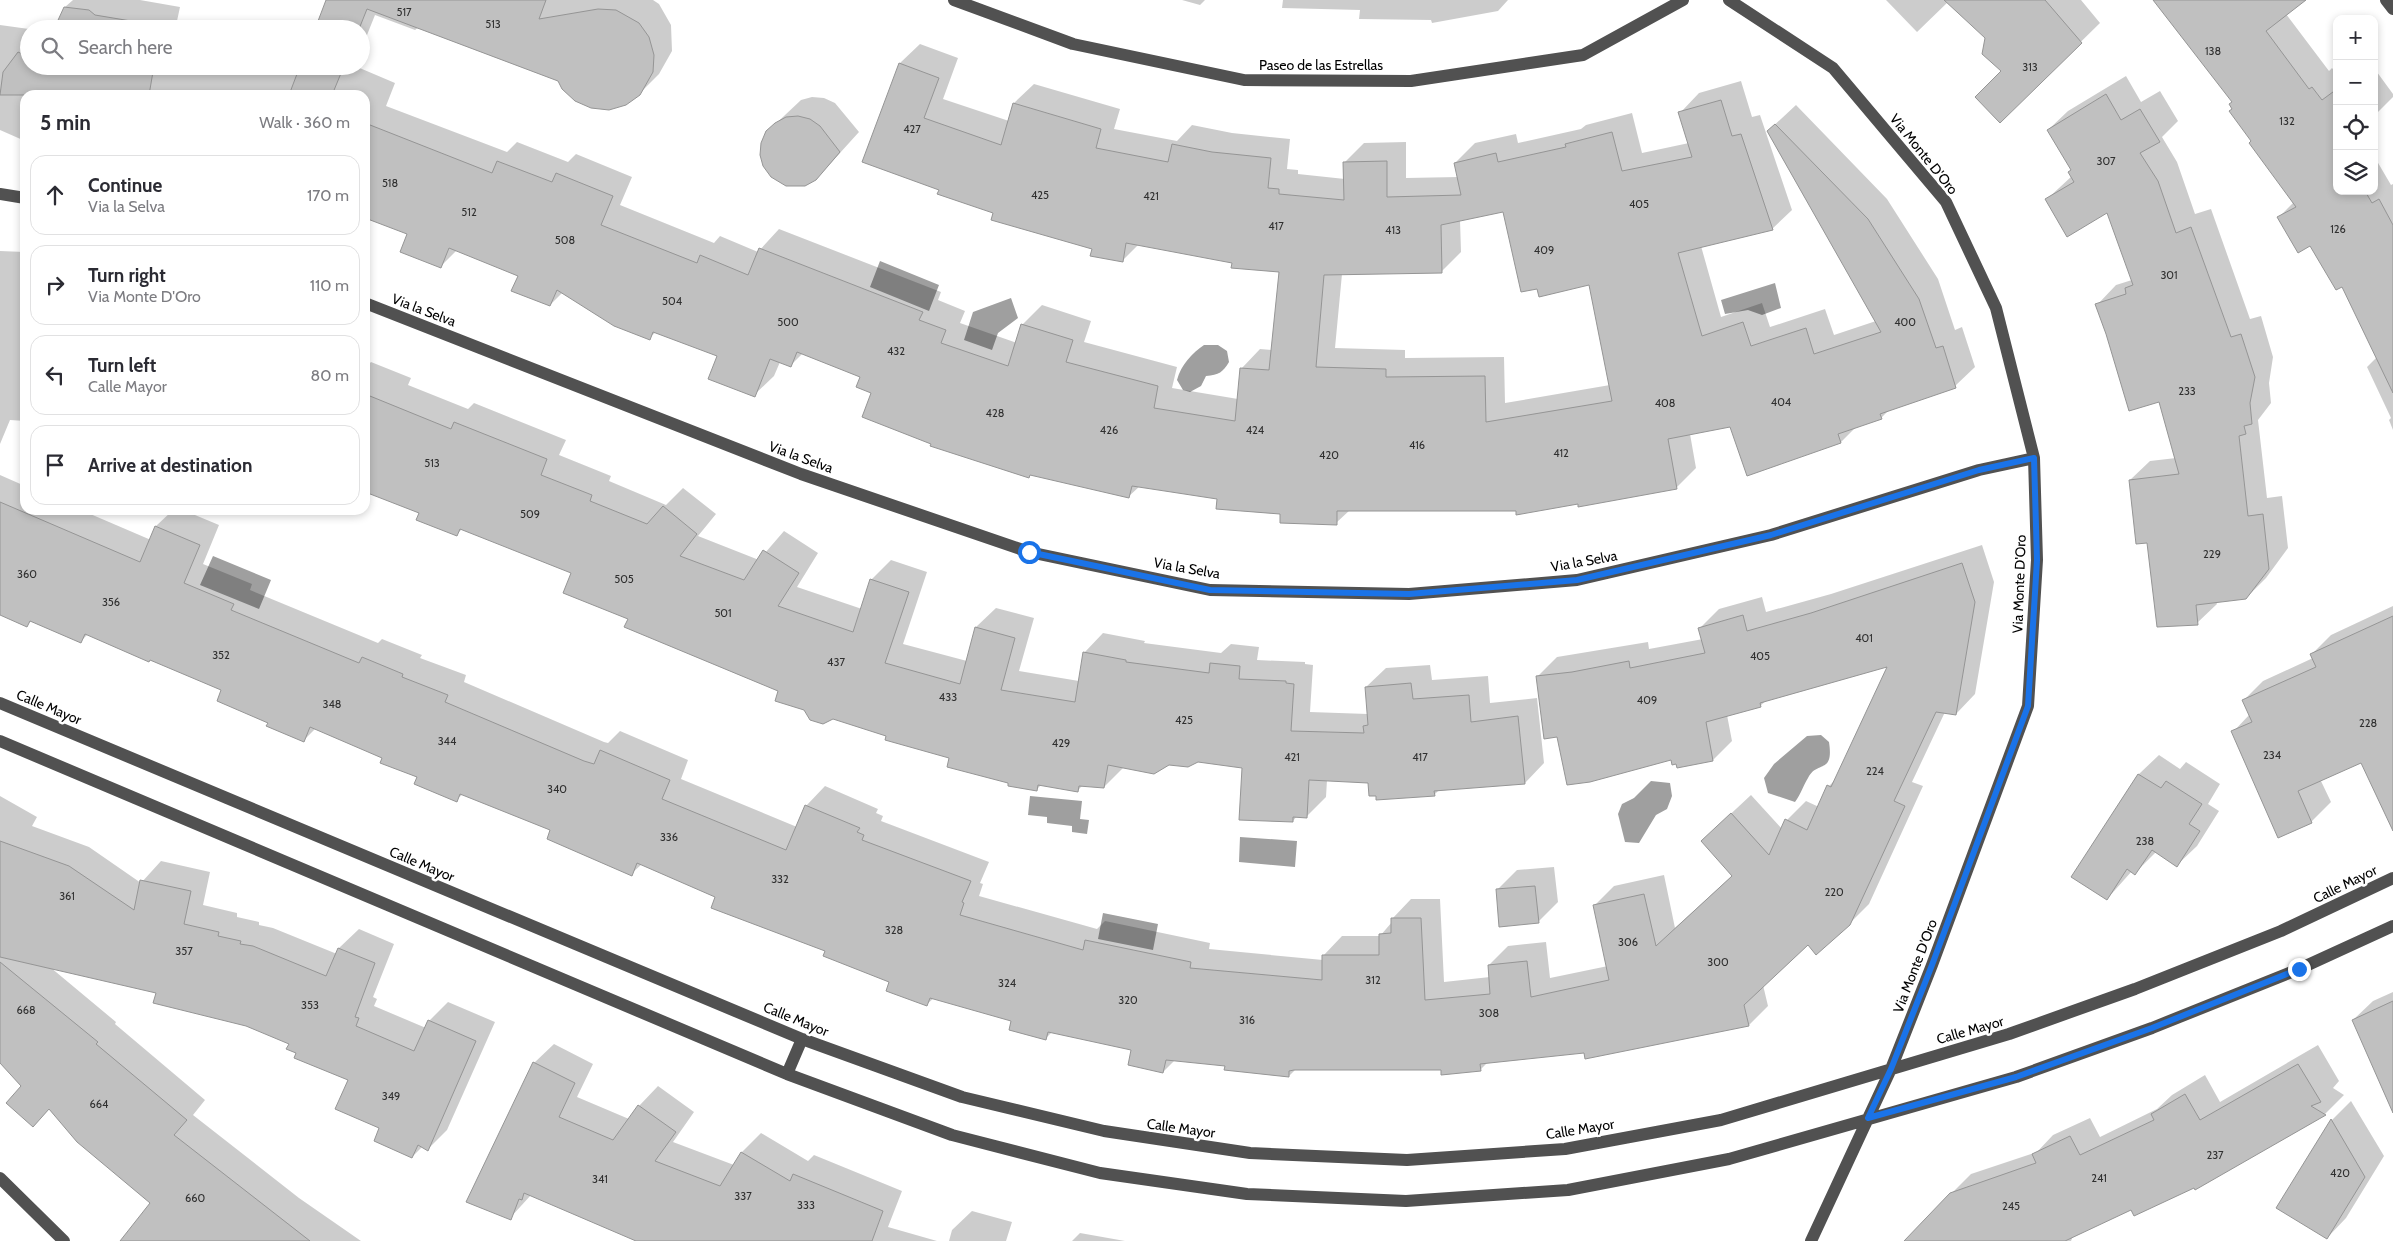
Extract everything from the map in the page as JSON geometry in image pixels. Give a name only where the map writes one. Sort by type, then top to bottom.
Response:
[{"type":"street","name":"Paseo de las Estrellas","points":[[954,0],[1073,44],[1244,80],[1411,81],[1583,55],[1683,0]]},
{"type":"street","name":"Via Monte D'Oro","points":[[1728,0],[1833,68],[1946,202],[1996,308],[2034,458],[2037,560],[2028,706],[1932,965],[1891,1069],[1811,1241]]},
{"type":"street","points":[[2386,0],[2393,10]]},
{"type":"street","points":[[0,194],[20,197]]},
{"type":"street","name":"Via la Selva","points":[[370,305],[801,474],[1029,552],[1210,590],[1409,594],[1577,580],[1771,535],[1979,470],[2034,458]]},
{"type":"street","name":"Calle Mayor","points":[[0,703],[802,1039],[962,1097],[1104,1132],[1250,1153],[1407,1160],[1565,1149],[1712,1122],[2009,1034],[2135,989],[2281,932],[2393,878]]},
{"type":"street","points":[[0,741],[787,1074],[952,1135],[1100,1173],[1247,1194],[1406,1201],[1568,1190],[1729,1159],[2016,1077],[2152,1028],[2299,969],[2393,926]]},
{"type":"street","points":[[787,1074],[802,1039]]},
{"type":"street","points":[[0,1178],[64,1241]]},
{"type":"shaded area","points":[[880,261],[939,285],[929,311],[870,287]]},
{"type":"shaded area","points":[[1775,283],[1781,308],[1762,315],[1748,310],[1725,314],[1721,300]]},
{"type":"shaded area","points":[[1011,298],[1018,318],[998,333],[992,350],[964,340],[973,312]]},
{"type":"shaded area","points":[[1204,345],[1218,345],[1227,351],[1229,362],[1220,372],[1206,376],[1201,386],[1190,392],[1183,390],[1177,380],[1181,369],[1191,356]]},
{"type":"shaded area","points":[[213,556],[271,580],[259,609],[200,585]]},
{"type":"shaded area","points":[[1821,735],[1829,742],[1829,759],[1824,766],[1812,773],[1795,802],[1768,793],[1764,778],[1774,764],[1807,736]]},
{"type":"shaded area","points":[[1651,781],[1670,783],[1672,796],[1667,809],[1656,815],[1639,843],[1625,842],[1618,814],[1622,804],[1634,798]]},
{"type":"shaded area","points":[[1030,796],[1082,801],[1080,819],[1089,820],[1087,834],[1072,832],[1072,826],[1047,823],[1047,817],[1028,815]]},
{"type":"shaded area","points":[[1240,837],[1297,841],[1295,867],[1239,862]]},
{"type":"shaded area","points":[[1103,913],[1158,924],[1153,950],[1098,939]]},
{"type":"building","points":[[326,0],[546,0],[539,19],[598,9],[616,10],[639,23],[649,37],[654,55],[653,72],[640,95],[626,105],[609,110],[591,108],[575,101],[562,89],[558,81],[367,9],[363,20],[318,20]]},
{"type":"building","points":[[1944,0],[2045,0],[2082,43],[2000,123],[1975,97],[2001,71],[1982,54],[1985,38]]},
{"type":"building","points":[[2153,0],[2306,0],[2266,31],[2309,89],[2312,87],[2322,100],[2333,92],[2333,195],[2367,195],[2372,203],[2379,199],[2393,225],[2393,393],[2342,287],[2336,290],[2310,246],[2298,253],[2277,217],[2296,207],[2249,143],[2251,141],[2229,111],[2232,109],[2229,104],[2232,102]]},
{"type":"building","points":[[64,7],[89,10],[95,15],[125,20],[58,20]]},
{"type":"building","points":[[18,52],[20,53],[20,75],[152,75],[150,90],[20,90],[20,95],[0,95],[3,72]]},
{"type":"building","points":[[899,63],[939,78],[924,118],[1001,145],[1013,103],[1101,129],[1096,148],[1168,162],[1172,144],[1212,152],[1271,158],[1268,188],[1279,189],[1279,194],[1344,200],[1343,162],[1387,161],[1387,197],[1461,195],[1454,163],[1496,153],[1498,162],[1566,147],[1565,144],[1612,132],[1622,171],[1692,157],[1678,112],[1721,100],[1732,136],[1741,134],[1773,230],[1678,253],[1702,336],[1743,322],[1751,346],[1806,328],[1814,354],[1881,332],[1767,131],[1775,124],[1868,219],[1919,299],[1936,348],[1943,346],[1956,388],[1880,414],[1882,419],[1838,434],[1841,443],[1747,476],[1730,427],[1668,439],[1677,489],[1578,507],[1578,504],[1516,515],[1516,511],[1337,511],[1337,525],[1280,523],[1280,514],[1216,509],[1217,499],[1132,486],[1129,498],[1030,475],[1029,478],[930,446],[931,444],[862,417],[871,393],[856,387],[860,377],[797,352],[791,367],[770,359],[755,397],[708,379],[717,356],[653,332],[650,340],[614,326],[557,290],[550,306],[511,291],[518,276],[449,248],[441,268],[400,252],[407,234],[370,220],[370,125],[492,173],[497,161],[552,182],[556,173],[613,196],[601,225],[697,263],[700,255],[748,275],[759,248],[923,312],[919,320],[946,330],[941,343],[1008,366],[1021,324],[1073,340],[1066,362],[1158,386],[1154,408],[1235,421],[1240,368],[1269,370],[1279,272],[1231,268],[1232,263],[1126,243],[1123,262],[1090,256],[1092,249],[991,220],[993,213],[937,194],[939,190],[862,162]],"holes":[[[1503,212],[1521,292],[1537,289],[1539,297],[1589,285],[1612,401],[1486,422],[1485,376],[1386,377],[1386,369],[1316,367],[1324,275],[1442,273],[1441,225]]]},
{"type":"building","points":[[297,75],[340,75],[334,90],[291,90]]},
{"type":"building","points":[[2106,94],[2121,120],[2140,109],[2160,142],[2140,153],[2158,181],[2176,233],[2191,227],[2231,337],[2241,334],[2255,377],[2250,403],[2252,424],[2244,426],[2246,434],[2239,436],[2248,516],[2263,514],[2269,569],[2246,599],[2196,605],[2198,625],[2157,627],[2147,543],[2136,544],[2129,480],[2179,474],[2159,402],[2129,411],[2095,304],[2126,294],[2125,288],[2133,285],[2107,213],[2067,237],[2045,199],[2074,182],[2068,172],[2071,170],[2047,130]]},
{"type":"building","points":[[798,116],[810,119],[820,126],[840,152],[816,180],[805,186],[786,186],[771,177],[763,166],[760,155],[761,143],[766,131],[775,123],[786,117]]},
{"type":"building","points":[[370,396],[451,429],[454,422],[547,459],[541,475],[592,495],[590,501],[647,524],[663,506],[697,534],[680,556],[744,580],[763,550],[799,573],[778,606],[853,632],[870,579],[909,592],[885,663],[960,684],[975,627],[1015,638],[1001,690],[1075,702],[1083,652],[1126,660],[1126,662],[1209,673],[1210,663],[1240,666],[1239,679],[1286,681],[1286,683],[1294,684],[1291,731],[1364,733],[1363,726],[1368,725],[1365,687],[1411,683],[1413,699],[1469,695],[1471,722],[1518,716],[1525,784],[1434,791],[1435,796],[1376,800],[1376,796],[1369,796],[1368,783],[1309,780],[1307,818],[1293,817],[1293,822],[1239,820],[1242,768],[1198,762],[1188,767],[1169,765],[1154,774],[1108,765],[1104,788],[1079,786],[1078,792],[1038,785],[1037,791],[1008,786],[1008,783],[947,767],[949,758],[885,740],[886,736],[833,719],[823,724],[810,720],[804,710],[775,701],[778,691],[624,627],[628,619],[563,593],[571,573],[460,529],[457,536],[416,520],[419,513],[370,494]]},
{"type":"building","points":[[0,502],[20,511],[20,515],[30,515],[140,562],[155,526],[200,545],[184,583],[234,604],[231,610],[359,663],[362,657],[403,674],[402,677],[448,695],[445,702],[584,761],[594,764],[600,750],[670,780],[662,799],[786,850],[805,805],[860,828],[857,832],[864,835],[862,840],[971,881],[962,902],[964,903],[960,915],[1083,950],[1085,940],[1191,962],[1190,968],[1322,980],[1322,955],[1379,955],[1379,934],[1391,933],[1391,918],[1421,918],[1425,1000],[1490,994],[1488,965],[1527,961],[1531,997],[1609,980],[1593,905],[1644,894],[1656,946],[1732,876],[1701,841],[1731,813],[1769,855],[1785,819],[1807,830],[1827,785],[1831,787],[1887,667],[1760,703],[1761,707],[1706,722],[1713,761],[1677,768],[1676,764],[1672,765],[1671,760],[1590,782],[1567,785],[1557,737],[1544,739],[1536,676],[1572,672],[1629,661],[1630,668],[1705,653],[1698,628],[1743,615],[1747,631],[1811,613],[1962,563],[1975,602],[1956,715],[1936,712],[1894,801],[1905,806],[1850,925],[1816,955],[1808,945],[1744,1005],[1749,1026],[1585,1059],[1584,1053],[1480,1064],[1481,1071],[1441,1075],[1441,1070],[1294,1070],[1289,1071],[1289,1077],[1224,1070],[1225,1066],[1166,1060],[1163,1073],[1128,1065],[1131,1050],[1048,1032],[1046,1040],[1009,1030],[1011,1021],[930,998],[927,1006],[886,991],[889,982],[823,956],[825,951],[711,908],[715,897],[637,863],[632,876],[547,839],[550,830],[460,794],[457,802],[414,784],[417,777],[380,763],[382,758],[310,727],[304,742],[266,726],[268,723],[217,701],[221,690],[150,660],[149,662],[85,634],[81,643],[30,621],[27,627],[0,615]]},
{"type":"building","points":[[2393,616],[2393,831],[2361,763],[2298,791],[2312,823],[2278,838],[2231,731],[2252,722],[2242,700],[2316,667],[2310,654]]},
{"type":"building","points":[[2138,774],[2161,788],[2166,781],[2202,804],[2189,824],[2200,831],[2177,867],[2152,850],[2135,875],[2127,869],[2107,900],[2071,877]]},
{"type":"building","points":[[0,841],[69,866],[134,910],[140,880],[191,891],[184,924],[219,932],[218,936],[241,941],[240,944],[253,946],[326,976],[338,948],[375,963],[355,1017],[359,1018],[356,1026],[414,1051],[428,1020],[476,1041],[428,1151],[418,1145],[412,1158],[374,1141],[379,1128],[335,1109],[348,1080],[294,1058],[296,1053],[286,1049],[289,1044],[246,1026],[153,1003],[156,993],[0,957]]},
{"type":"building","points":[[1535,886],[1539,923],[1499,927],[1496,889]]},
{"type":"building","points":[[0,962],[98,1042],[96,1044],[187,1120],[174,1135],[310,1241],[120,1241],[150,1203],[77,1142],[49,1109],[33,1127],[6,1103],[21,1086],[0,1063]]},
{"type":"building","points":[[2393,1001],[2393,1113],[2352,1020]]},
{"type":"building","points":[[533,1062],[575,1083],[559,1117],[613,1140],[638,1105],[676,1132],[655,1161],[720,1186],[741,1152],[790,1181],[793,1174],[883,1211],[872,1241],[636,1241],[524,1193],[522,1200],[519,1199],[511,1220],[466,1202]]},
{"type":"building","points":[[2298,1064],[2321,1102],[2311,1106],[2326,1115],[2195,1190],[2194,1188],[2134,1216],[2131,1210],[2065,1241],[1904,1241],[1950,1193],[2036,1163],[2032,1154],[2070,1136],[2080,1155],[2154,1120],[2151,1114],[2185,1094],[2200,1120]]},
{"type":"building","points":[[2331,1119],[2365,1177],[2327,1239],[2276,1208]]},
{"type":"route","points":[[1029,552],[1210,590],[1409,594],[1577,580],[1771,535],[1979,470],[2034,458],[2037,560],[2028,706],[1932,965],[1891,1069],[1868,1118],[2016,1077],[2152,1028],[2299,969]]}]
